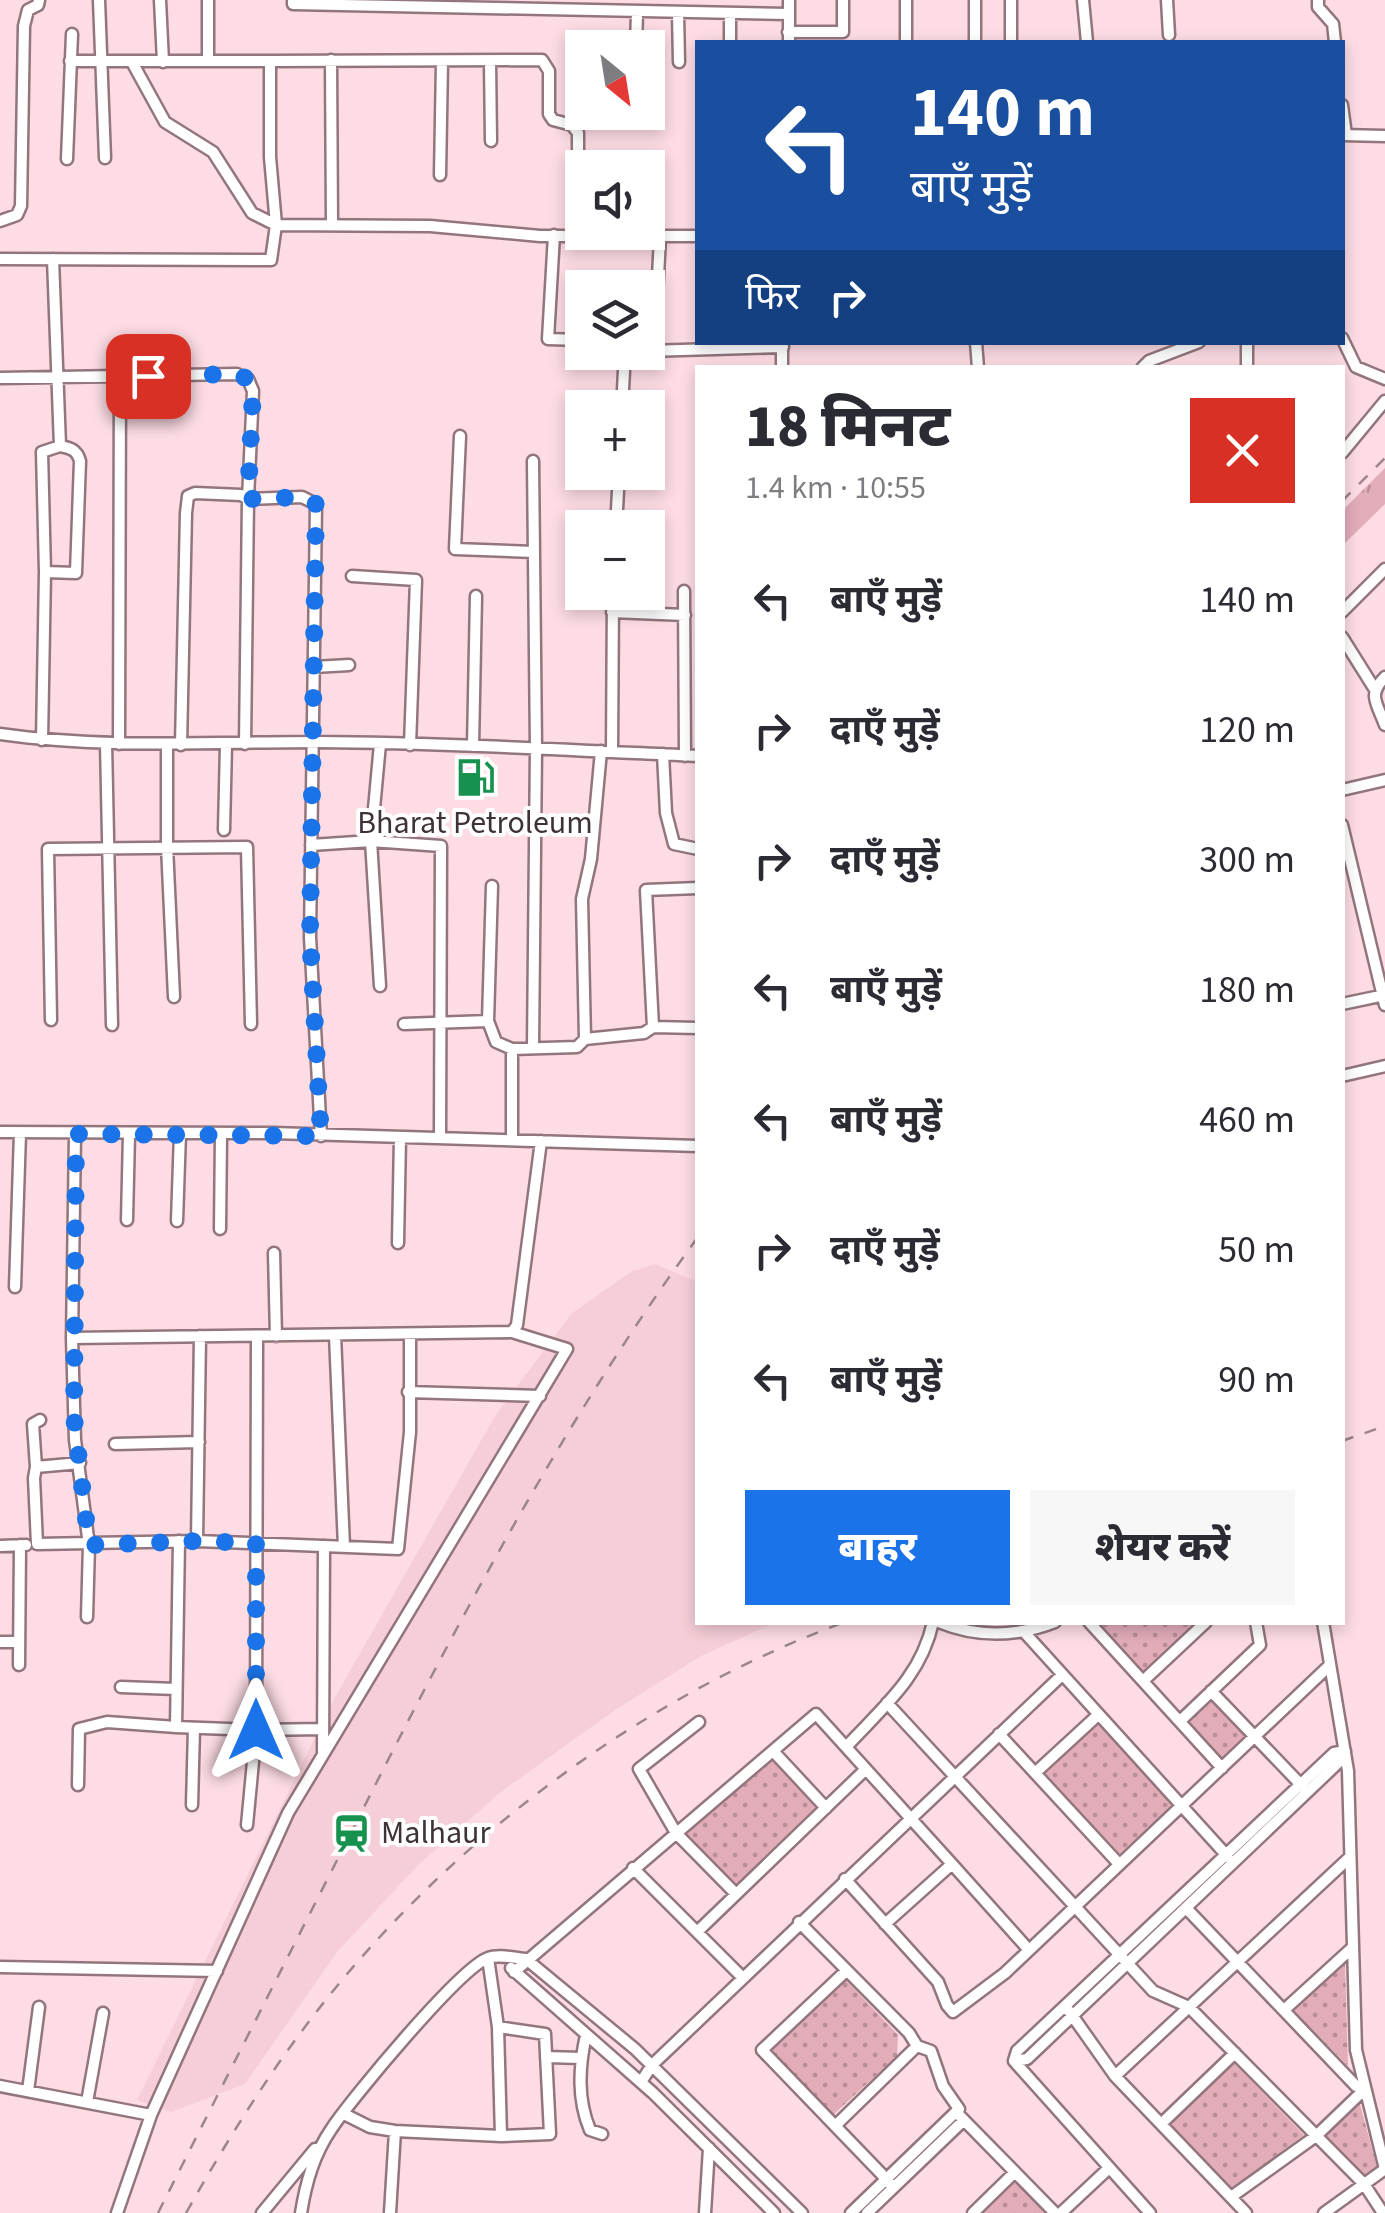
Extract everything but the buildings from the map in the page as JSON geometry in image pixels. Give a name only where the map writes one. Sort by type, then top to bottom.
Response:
[{"type":"street","points":[[0,221],[18,215],[22,206],[24,26],[28,10],[38,6],[39,0]]},
{"type":"street","points":[[98,0],[105,158]]},
{"type":"street","points":[[160,0],[163,62]]},
{"type":"street","points":[[208,0],[208,61]]},
{"type":"street","points":[[293,0],[293,4],[614,6],[637,12],[789,14]]},
{"type":"street","points":[[789,0],[788,37],[844,32],[843,2]]},
{"type":"street","points":[[906,0],[906,40]]},
{"type":"street","points":[[975,0],[975,40]]},
{"type":"street","points":[[1010,0],[1011,40]]},
{"type":"street","points":[[1083,0],[1087,40]]},
{"type":"street","points":[[1167,0],[1169,35]]},
{"type":"street","points":[[1318,0],[1318,7],[1333,24],[1335,40]]},
{"type":"street","points":[[636,30],[637,12]]},
{"type":"street","points":[[678,13],[679,62]]},
{"type":"street","points":[[730,14],[730,40]]},
{"type":"street","points":[[67,160],[72,34]]},
{"type":"street","points":[[70,61],[539,59],[548,66],[548,114],[572,125],[578,133],[578,150]]},
{"type":"street","points":[[331,60],[332,225]]},
{"type":"street","points":[[132,62],[165,122],[212,152],[252,213],[276,225],[430,226],[565,236]]},
{"type":"street","points":[[0,259],[272,260],[276,225],[270,157],[270,62]]},
{"type":"street","points":[[440,175],[442,62]]},
{"type":"street","points":[[490,62],[491,140]]},
{"type":"street","points":[[1345,136],[1385,136]]},
{"type":"street","points":[[554,236],[548,339],[565,340]]},
{"type":"street","points":[[665,237],[695,236]]},
{"type":"street","points":[[53,259],[60,446]]},
{"type":"street","points":[[1345,344],[1356,366],[1385,378]]},
{"type":"street","points":[[665,350],[782,345]]},
{"type":"street","points":[[1145,365],[1192,345]]},
{"type":"street","points":[[0,378],[237,374],[248,379],[253,390],[245,744]]},
{"type":"street","points":[[118,744],[120,376]]},
{"type":"street","points":[[1345,449],[1385,401]]},
{"type":"street","points":[[460,436],[455,549],[534,552]]},
{"type":"street","points":[[42,740],[42,452],[60,446],[71,448],[80,461],[76,573],[45,572]]},
{"type":"street","points":[[533,461],[533,1047]]},
{"type":"street","points":[[182,745],[188,496],[302,497],[316,504],[310,936],[321,1136]]},
{"type":"street","points":[[1345,609],[1385,569]]},
{"type":"street","points":[[352,576],[416,580],[410,745]]},
{"type":"street","points":[[684,591],[685,756]]},
{"type":"street","points":[[473,746],[476,596]]},
{"type":"street","points":[[585,1039],[582,899],[606,751],[612,612],[684,614]]},
{"type":"street","points":[[1345,642],[1374,688],[1385,725]]},
{"type":"street","points":[[314,666],[349,665]]},
{"type":"street","points":[[1374,688],[1385,677]]},
{"type":"street","points":[[0,734],[167,746],[313,742],[695,756]]},
{"type":"street","points":[[106,743],[112,1025]]},
{"type":"street","points":[[224,830],[226,744]]},
{"type":"street","points":[[380,744],[371,840],[380,986]]},
{"type":"street","points":[[167,746],[174,997]]},
{"type":"street","points":[[663,754],[666,813],[674,844],[695,848]]},
{"type":"street","points":[[1345,789],[1385,780]]},
{"type":"street","points":[[1345,837],[1384,998],[1345,1004]]},
{"type":"street","points":[[311,845],[371,840],[441,846],[440,1138]]},
{"type":"street","points":[[51,1020],[48,849],[167,846],[246,848],[250,1024]]},
{"type":"street","points":[[492,886],[488,1021],[496,1042],[512,1048],[577,1048],[585,1039],[644,1033],[653,1027],[695,1028]]},
{"type":"street","points":[[653,1027],[646,890],[695,888]]},
{"type":"street","points":[[404,1024],[488,1021]]},
{"type":"street","points":[[512,1048],[512,1140]]},
{"type":"street","points":[[1345,1075],[1385,1066]]},
{"type":"street","points":[[0,1132],[695,1146]]},
{"type":"street","points":[[15,1287],[20,1133]]},
{"type":"street","points":[[76,1134],[72,1338],[75,1440],[89,1545],[87,1617]]},
{"type":"street","points":[[128,1220],[129,1134]]},
{"type":"street","points":[[176,1221],[180,1134]]},
{"type":"street","points":[[220,1134],[220,1228]]},
{"type":"street","points":[[398,1242],[400,1138]]},
{"type":"street","points":[[512,1332],[541,1140]]},
{"type":"street","points":[[274,1253],[276,1336]]},
{"type":"street","points":[[72,1338],[512,1332],[567,1349],[288,1814],[152,2114],[118,2213]]},
{"type":"street","points":[[0,1546],[198,1541],[398,1549],[410,1432],[410,1334]]},
{"type":"street","points":[[335,1335],[344,1547]]},
{"type":"street","points":[[198,1541],[200,1336]]},
{"type":"street","points":[[247,1825],[256,1730],[257,1336]]},
{"type":"street","points":[[408,1392],[540,1396]]},
{"type":"street","points":[[37,1544],[33,1424],[40,1420]]},
{"type":"street","points":[[116,1444],[198,1442]]},
{"type":"street","points":[[36,1468],[80,1463]]},
{"type":"street","points":[[176,1727],[178,1542]]},
{"type":"street","points":[[20,1545],[20,1665]]},
{"type":"street","points":[[323,1756],[324,1546]]},
{"type":"street","points":[[846,1747],[909,1679],[926,1652],[935,1625]]},
{"type":"street","points":[[944,1625],[962,1632],[1024,1633],[1047,1625]]},
{"type":"street","points":[[1093,1625],[1222,1768]]},
{"type":"street","points":[[1143,1681],[1203,1625]]},
{"type":"street","points":[[1180,1722],[1260,1644],[1257,1625]]},
{"type":"street","points":[[1323,1625],[1345,1750],[1356,2050],[1385,2169],[1324,2213]]},
{"type":"street","points":[[1024,1633],[1230,1859]]},
{"type":"street","points":[[0,1642],[19,1642]]},
{"type":"street","points":[[845,1879],[938,1982],[953,2012],[1005,1973],[1330,1665]]},
{"type":"street","points":[[641,2082],[652,2065],[799,1922],[1062,1675]]},
{"type":"street","points":[[121,1688],[176,1689]]},
{"type":"street","points":[[1211,1691],[1304,1789]]},
{"type":"street","points":[[887,1703],[1153,1991],[1190,2006],[1364,2184],[1383,2213]]},
{"type":"street","points":[[514,1972],[816,1714],[1029,1950]]},
{"type":"street","points":[[1035,1773],[1098,1715]]},
{"type":"street","points":[[78,1786],[78,1728],[107,1722],[194,1728],[323,1729]]},
{"type":"street","points":[[699,1722],[640,1769],[676,1832],[736,1894]]},
{"type":"street","points":[[192,1805],[194,1728]]},
{"type":"street","points":[[1000,1734],[1119,1864]]},
{"type":"street","points":[[1150,2213],[1014,2061],[1017,2051],[1069,2012],[1304,1789],[1334,1753],[1345,1750]]},
{"type":"street","points":[[773,1751],[826,1808]]},
{"type":"street","points":[[697,1932],[866,1769]]},
{"type":"street","points":[[1115,2076],[1350,1857]]},
{"type":"street","points":[[1124,1960],[1186,1908],[1230,1859]]},
{"type":"street","points":[[885,1924],[952,1864]]},
{"type":"street","points":[[633,1868],[742,1978]]},
{"type":"street","points":[[1186,1908],[1356,2086],[1365,2089]]},
{"type":"street","points":[[799,1922],[909,2033],[917,2046],[930,2051],[942,2086],[960,2114],[1058,2213],[1108,2169]]},
{"type":"street","points":[[1284,2010],[1352,1948]]},
{"type":"street","points":[[488,1958],[498,2027],[501,2136]]},
{"type":"street","points":[[262,2213],[455,1982],[488,1958],[505,1958],[526,1959],[610,2028],[802,2213]]},
{"type":"street","points":[[505,1958],[514,1972],[641,2082],[774,2213]]},
{"type":"street","points":[[0,1967],[217,1971]]},
{"type":"street","points":[[846,1971],[762,2050],[890,2184]]},
{"type":"street","points":[[28,2092],[40,2007]]},
{"type":"street","points":[[1069,2012],[1115,2076],[1246,2213]]},
{"type":"street","points":[[86,2102],[103,2013]]},
{"type":"street","points":[[344,2114],[370,2128],[395,2131],[550,2134],[544,2034],[498,2027]]},
{"type":"street","points":[[596,2044],[610,2028]]},
{"type":"street","points":[[586,2035],[581,2058],[581,2107],[590,2130],[602,2134]]},
{"type":"street","points":[[834,2126],[917,2046]]},
{"type":"street","points":[[1161,2124],[1235,2053]]},
{"type":"street","points":[[546,2057],[581,2058]]},
{"type":"street","points":[[0,2086],[152,2114]]},
{"type":"street","points":[[1231,2197],[1316,2136],[1365,2089]]},
{"type":"street","points":[[867,2213],[890,2184],[960,2114]]},
{"type":"street","points":[[301,2213],[306,2176],[332,2128]]},
{"type":"street","points":[[390,2213],[395,2131]]},
{"type":"street","points":[[704,2213],[709,2148]]},
{"type":"street","points":[[973,2213],[1015,2172]]},
{"type":"street","points":[[850,2213],[890,2184]]},
{"type":"shaded area","points":[[655,1264],[695,1281],[695,1625],[770,1625],[701,1656],[615,1710],[502,1791],[419,1864],[337,1952],[245,2084],[171,2112],[137,2100],[333,1701],[495,1416],[572,1313],[631,1272]]},
{"type":"green space","points":[[1385,468],[1385,504],[1345,543],[1345,508]]},
{"type":"green space","points":[[1099,1625],[1196,1625],[1145,1673]]},
{"type":"green space","points":[[1211,1698],[1246,1736],[1220,1760],[1185,1722]]},
{"type":"green space","points":[[1097,1722],[1173,1805],[1119,1854],[1043,1772]]},
{"type":"green space","points":[[773,1757],[819,1808],[734,1887],[682,1833]]},
{"type":"green space","points":[[1345,1963],[1348,2066],[1293,2010]]},
{"type":"green space","points":[[844,1978],[898,2035],[897,2056],[833,2115],[771,2051]]},
{"type":"green space","points":[[1234,2063],[1304,2135],[1232,2189],[1169,2124]]},
{"type":"green space","points":[[1359,2101],[1377,2167],[1363,2176],[1323,2136]]},
{"type":"green space","points":[[1015,2179],[1047,2213],[979,2213]]},
{"type":"railway","points":[[1345,498],[1385,458]]},
{"type":"railway","points":[[158,2213],[477,1591],[604,1375],[695,1241]]},
{"type":"railway","points":[[1345,1440],[1385,1426]]},
{"type":"railway","points":[[186,2213],[247,2111],[314,2015],[424,1891],[486,1835],[553,1782],[695,1690],[838,1625]]},
{"type":"place","name":"Bharat Petroleum","points":[[475,778]]},
{"type":"place","name":"Malhaur","points":[[351,1833]]},
{"type":"route","points":[[148,376],[237,374],[248,379],[253,390],[248,499],[302,497],[316,504],[310,936],[321,1136],[76,1134],[72,1338],[75,1440],[89,1545],[256,1543],[256,1730]]}]
